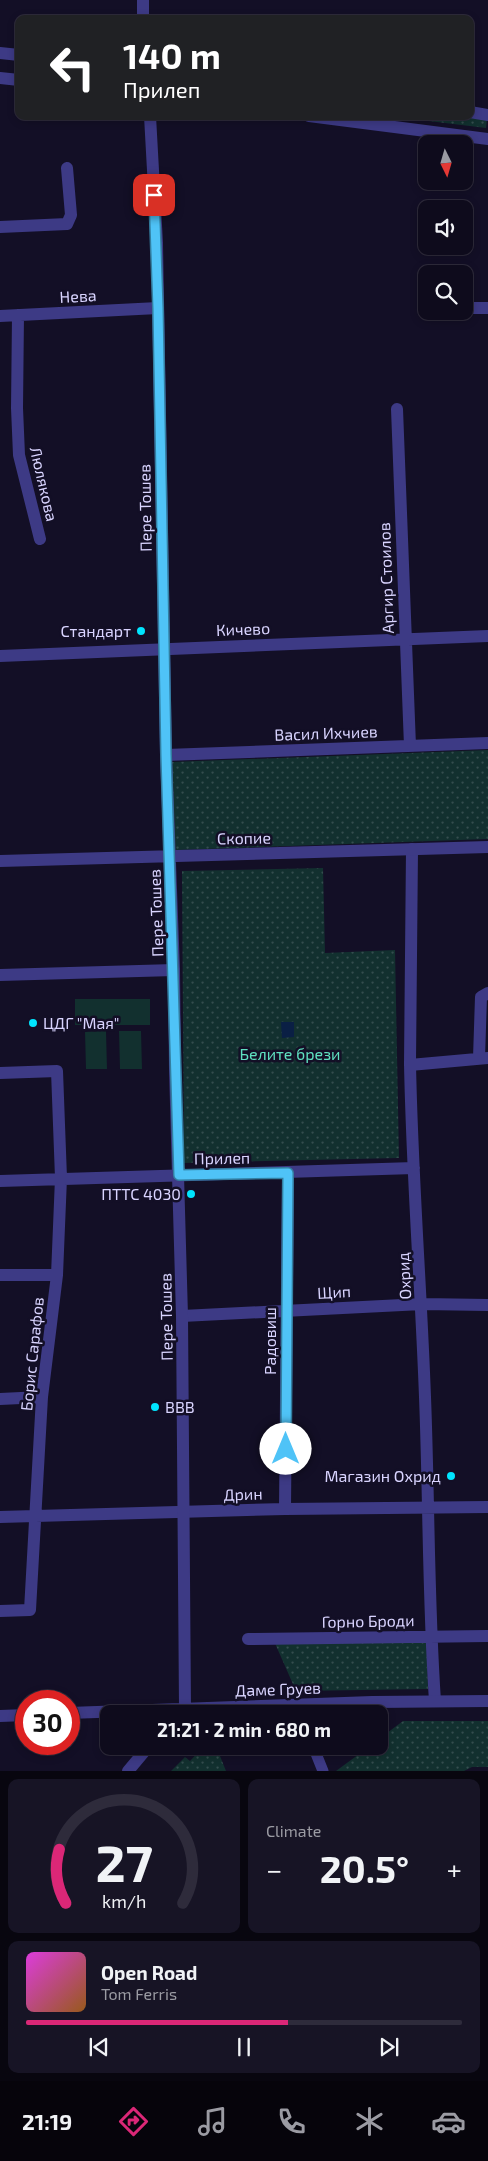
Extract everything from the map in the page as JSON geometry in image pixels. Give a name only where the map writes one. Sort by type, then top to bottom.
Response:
[{"type":"street","points":[[143,0],[143,15]]},
{"type":"street","points":[[0,53],[15,55]]},
{"type":"street","points":[[0,78],[15,80]]},
{"type":"street","points":[[474,113],[488,115]]},
{"type":"street","name":"Пере Тошев","points":[[150,120],[158,308],[166,755],[174,970],[182,1316],[185,1512],[183,1705]]},
{"type":"street","points":[[340,120],[488,139]]},
{"type":"street","points":[[0,227],[67,224],[71,215],[67,168]]},
{"type":"street","name":"Нева","points":[[0,316],[158,308]]},
{"type":"street","points":[[473,308],[488,308]]},
{"type":"street","name":"Люлякова","points":[[18,316],[17,408],[19,455],[40,539]]},
{"type":"street","name":"Аргир Стоилов","points":[[397,409],[410,746]]},
{"type":"street","name":"Кичево","points":[[0,656],[488,636]]},
{"type":"street","name":"Васил Ихчиев","points":[[166,755],[488,743]]},
{"type":"street","name":"Скопие","points":[[0,861],[488,847]]},
{"type":"street","name":"Охрид","points":[[412,849],[410,1065],[422,1304],[429,1507],[431,1637],[435,1701]]},
{"type":"street","points":[[0,974],[174,970]]},
{"type":"street","points":[[410,1065],[484,1058],[481,997],[488,993]]},
{"type":"street","name":"Борис Сарафов","points":[[0,1073],[57,1071],[61,1178],[56,1275],[42,1397],[30,1610],[0,1611]]},
{"type":"street","name":"Прилеп","points":[[0,1181],[414,1168]]},
{"type":"street","name":"Радовиш","points":[[285,1509],[288,1173]]},
{"type":"street","points":[[0,1275],[56,1275]]},
{"type":"street","name":"Щип","points":[[182,1316],[422,1304],[488,1305]]},
{"type":"street","points":[[0,1399],[42,1397]]},
{"type":"street","name":"Дрин","points":[[0,1518],[285,1509],[488,1507]]},
{"type":"street","name":"Горно Броди","points":[[248,1639],[488,1636]]},
{"type":"street","name":"Даме Груев","points":[[334,1705],[488,1701]]},
{"type":"street","name":"Даме Груев","points":[[80,1713],[100,1712]]},
{"type":"street","points":[[0,1716],[15,1715]]},
{"type":"street","points":[[128,1771],[141,1755]]},
{"type":"street","points":[[317,1755],[324,1771]]},
{"type":"green space","points":[[474,117],[487,119],[486,128],[421,120],[474,120]]},
{"type":"green space","points":[[488,750],[488,839],[175,850],[172,762]]},
{"type":"green space","name":"Белите брези","points":[[323,868],[325,953],[395,950],[399,1158],[184,1163],[182,871]]},
{"type":"green space","points":[[75,999],[150,999],[150,1025],[75,1025]]},
{"type":"green space","points":[[106,1031],[107,1069],[86,1069],[85,1032]]},
{"type":"green space","points":[[119,1031],[141,1031],[142,1069],[120,1069]]},
{"type":"green space","points":[[274,1641],[427,1641],[428,1689],[296,1691]]},
{"type":"green space","points":[[403,1721],[488,1721],[488,1767],[472,1767],[464,1771],[336,1771],[358,1755],[388,1755],[388,1732]]},
{"type":"green space","points":[[196,1755],[220,1755],[226,1771],[171,1771],[185,1757],[190,1761]]},
{"type":"water","points":[[281,1022],[294,1022],[294,1037],[282,1038]]},
{"type":"place","name":"Стандарт","points":[[141,631]]},
{"type":"place","name":"ЦДГ \"Мая\"","points":[[33,1023]]},
{"type":"place","name":"ПТТС 4030","points":[[191,1194]]},
{"type":"place","name":"BBB","points":[[155,1407]]},
{"type":"place","name":"Магазин Охрид","points":[[451,1476]]},
{"type":"route","points":[[154,195],[157,243],[166,755],[179,1175],[288,1173],[286,1449]]}]
